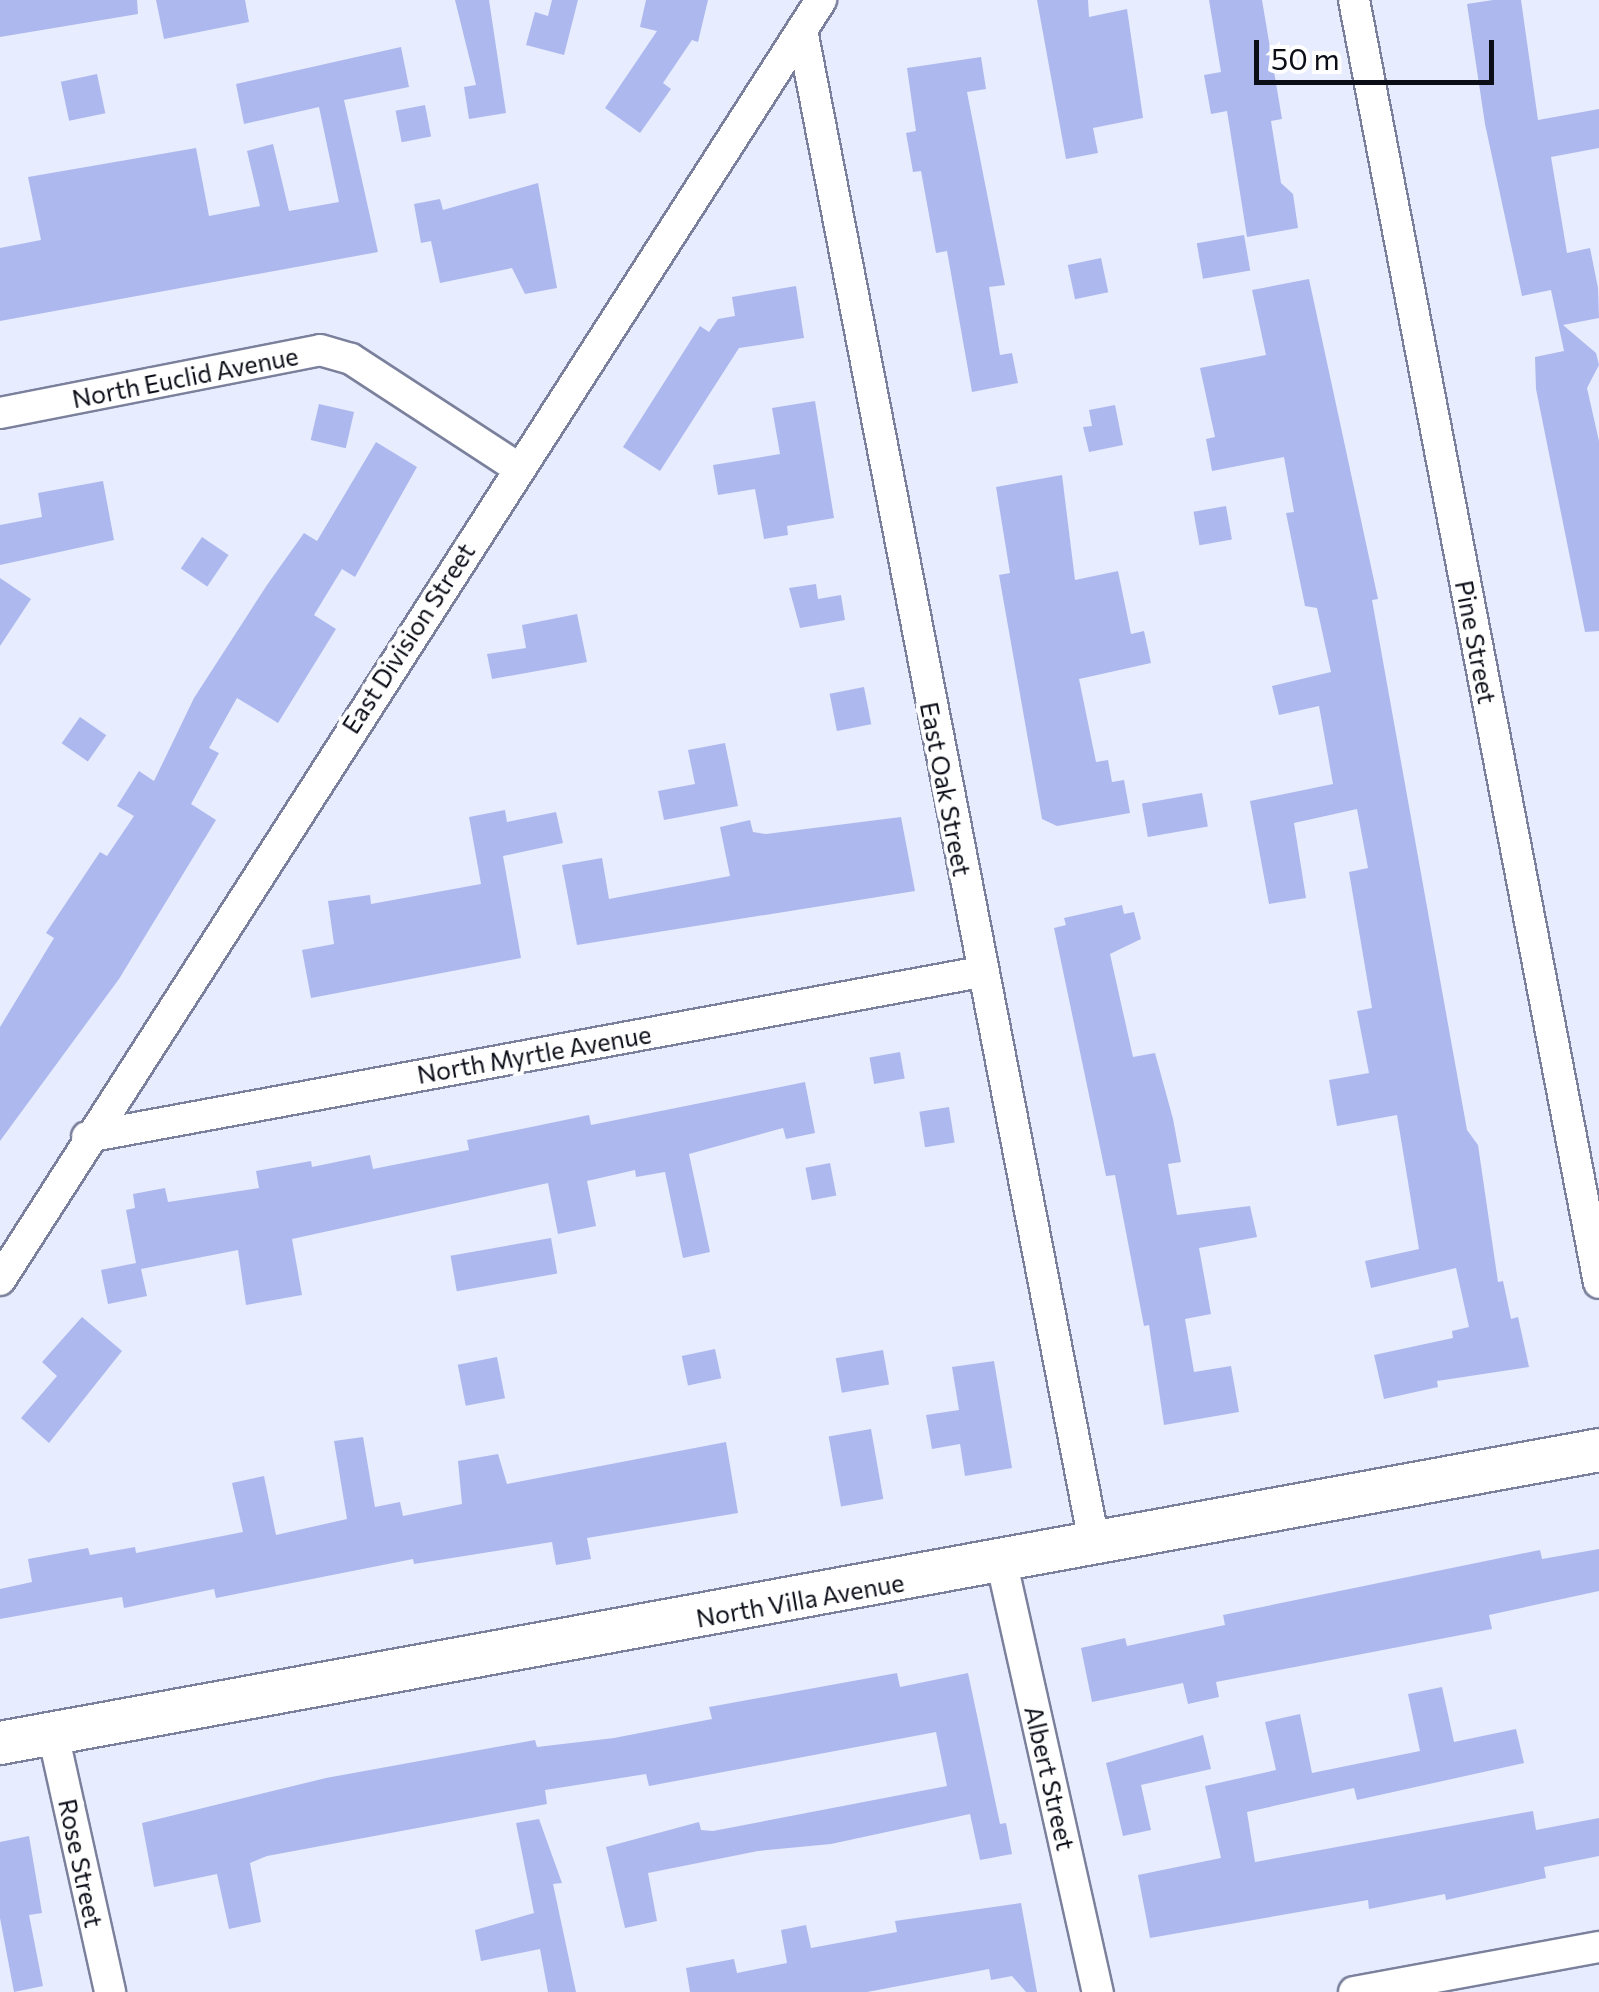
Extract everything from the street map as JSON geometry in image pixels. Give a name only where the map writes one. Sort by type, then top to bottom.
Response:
[{"type":"street","name":"East Division Street","points":[[0,1280],[87,1137],[821,0]]},
{"type":"street","name":"Pine Street","points":[[1354,0],[1599,1284]]},
{"type":"street","name":"East Oak Street","points":[[802,30],[1095,1547]]},
{"type":"street","name":"North Euclid Avenue","points":[[0,412],[320,350],[351,359],[518,468]]},
{"type":"street","name":"North Myrtle Avenue","points":[[87,1137],[981,972]]},
{"type":"street","name":"North Villa Avenue","points":[[0,1744],[1095,1547],[1599,1450]]},
{"type":"street","name":"Albert Street","points":[[1002,1564],[1098,1992]]},
{"type":"street","name":"Rose Street","points":[[53,1734],[110,1992]]},
{"type":"street","points":[[1354,1992],[1599,1946]]},
{"type":"building","points":[[0,0],[137,0],[138,14],[0,37]]},
{"type":"building","points":[[156,0],[245,0],[249,22],[164,39]]},
{"type":"building","points":[[455,0],[489,0],[506,113],[469,119],[464,87],[476,85]]},
{"type":"building","points":[[552,0],[578,0],[564,55],[526,45],[535,12],[548,16]]},
{"type":"building","points":[[646,0],[708,0],[698,42],[692,40],[663,83],[671,89],[640,133],[605,108],[657,31],[640,27]]},
{"type":"building","points":[[1037,0],[1088,0],[1089,17],[1127,9],[1143,118],[1093,128],[1098,153],[1066,159]]},
{"type":"building","points":[[1209,0],[1262,0],[1282,119],[1271,121],[1281,183],[1293,194],[1298,228],[1247,237],[1227,111],[1211,114],[1204,75],[1221,72]]},
{"type":"building","points":[[1521,0],[1538,120],[1599,109],[1599,148],[1551,157],[1567,253],[1590,248],[1598,288],[1599,318],[1563,325],[1596,353],[1599,365],[1587,388],[1599,441],[1599,631],[1585,632],[1536,389],[1535,357],[1564,351],[1551,290],[1522,296],[1485,124],[1467,4]]},
{"type":"building","points":[[401,47],[409,87],[344,100],[378,252],[0,321],[0,248],[41,240],[28,177],[196,148],[209,216],[260,206],[247,151],[273,144],[289,211],[339,202],[319,107],[244,124],[236,84]]},
{"type":"building","points":[[981,57],[986,89],[967,92],[1005,285],[989,287],[1000,355],[1012,353],[1018,383],[972,392],[947,251],[936,253],[921,171],[913,172],[906,133],[916,131],[907,68]]},
{"type":"building","points":[[97,74],[105,113],[69,121],[61,82]]},
{"type":"building","points":[[425,105],[431,136],[402,142],[396,111]]},
{"type":"building","points":[[538,183],[557,288],[525,294],[512,268],[440,283],[431,241],[421,243],[414,204],[440,199],[443,210]]},
{"type":"building","points":[[1244,235],[1250,270],[1203,279],[1197,243]]},
{"type":"building","points":[[1101,258],[1108,292],[1075,299],[1068,265]]},
{"type":"building","points":[[1309,279],[1378,599],[1372,600],[1467,1130],[1478,1145],[1498,1282],[1503,1281],[1511,1319],[1518,1317],[1529,1367],[1437,1381],[1438,1387],[1384,1399],[1374,1355],[1453,1338],[1452,1331],[1469,1327],[1456,1268],[1371,1288],[1365,1261],[1419,1249],[1397,1115],[1337,1126],[1329,1080],[1369,1073],[1357,1011],[1372,1008],[1349,872],[1368,868],[1357,809],[1294,823],[1306,898],[1269,904],[1250,801],[1333,784],[1319,706],[1279,715],[1272,686],[1331,672],[1317,608],[1305,606],[1286,513],[1294,512],[1284,457],[1212,471],[1206,439],[1215,437],[1200,368],[1266,355],[1252,290]]},
{"type":"building","points":[[796,286],[804,338],[739,348],[660,471],[623,447],[700,326],[709,332],[718,319],[735,316],[732,297]]},
{"type":"building","points":[[815,401],[834,518],[787,526],[788,535],[764,539],[755,489],[718,495],[713,465],[780,454],[772,408]]},
{"type":"building","points":[[319,404],[354,412],[346,448],[311,440]]},
{"type":"building","points":[[1115,405],[1123,445],[1089,452],[1083,427],[1092,426],[1089,410]]},
{"type":"building","points":[[376,442],[417,467],[355,577],[342,569],[314,615],[336,629],[278,723],[237,698],[209,748],[219,753],[191,804],[216,820],[119,979],[0,1141],[0,1027],[54,938],[46,933],[100,852],[107,856],[134,816],[117,806],[139,771],[154,781],[194,698],[267,585],[304,533],[317,541]]},
{"type":"building","points":[[1062,475],[1075,580],[1118,571],[1131,634],[1144,631],[1151,663],[1079,679],[1096,762],[1108,760],[1112,782],[1124,780],[1130,813],[1057,826],[1042,819],[999,575],[1010,573],[996,487]]},
{"type":"building","points":[[103,481],[114,540],[0,565],[0,525],[42,517],[38,493]]},
{"type":"building","points":[[1226,506],[1232,539],[1199,545],[1194,512]]},
{"type":"building","points":[[202,537],[229,555],[207,586],[181,569]]},
{"type":"building","points":[[0,578],[31,599],[0,646]]},
{"type":"building","points":[[816,584],[818,599],[841,595],[845,620],[800,628],[789,588]]},
{"type":"building","points":[[577,614],[587,662],[492,679],[487,654],[526,648],[522,625]]},
{"type":"building","points":[[864,687],[871,724],[837,731],[830,694]]},
{"type":"building","points":[[80,717],[106,735],[88,762],[62,743]]},
{"type":"building","points":[[725,743],[738,806],[664,820],[658,791],[695,784],[688,750]]},
{"type":"building","points":[[1202,793],[1208,826],[1148,837],[1142,804]]},
{"type":"building","points":[[505,810],[507,822],[556,812],[563,843],[503,856],[521,958],[311,998],[302,950],[334,944],[328,901],[370,895],[371,904],[481,884],[469,817]]},
{"type":"building","points":[[901,817],[915,891],[577,945],[562,865],[602,858],[609,899],[730,876],[720,827],[750,820],[753,832],[766,834]]},
{"type":"building","points":[[1122,905],[1124,914],[1134,912],[1141,939],[1110,954],[1133,1057],[1155,1053],[1173,1119],[1181,1162],[1168,1164],[1177,1215],[1250,1206],[1257,1237],[1199,1248],[1211,1314],[1185,1319],[1194,1372],[1231,1366],[1239,1412],[1164,1425],[1149,1325],[1144,1326],[1115,1175],[1106,1176],[1054,928],[1066,925],[1064,918]]},
{"type":"building","points":[[900,1052],[905,1079],[874,1084],[869,1057]]},
{"type":"building","points":[[805,1082],[815,1133],[786,1139],[783,1128],[689,1154],[710,1252],[683,1258],[665,1172],[636,1177],[635,1170],[587,1181],[596,1226],[558,1234],[548,1183],[292,1239],[302,1295],[246,1305],[238,1250],[141,1269],[147,1296],[108,1304],[101,1270],[136,1263],[126,1210],[135,1208],[133,1194],[165,1188],[168,1202],[259,1188],[256,1171],[311,1161],[312,1167],[370,1155],[373,1169],[469,1150],[467,1140],[589,1115],[591,1125]]},
{"type":"building","points":[[949,1107],[955,1143],[925,1147],[919,1112]]},
{"type":"building","points":[[830,1163],[836,1195],[812,1200],[805,1168]]},
{"type":"building","points":[[551,1238],[557,1273],[457,1291],[451,1256]]},
{"type":"building","points":[[82,1317],[122,1351],[49,1443],[21,1418],[57,1376],[42,1362]]},
{"type":"building","points":[[715,1349],[721,1378],[688,1385],[682,1356]]},
{"type":"building","points":[[883,1350],[889,1384],[842,1393],[836,1358]]},
{"type":"building","points":[[497,1357],[505,1398],[466,1406],[458,1365]]},
{"type":"building","points":[[994,1361],[1012,1468],[965,1476],[960,1444],[932,1449],[926,1415],[959,1410],[952,1367]]},
{"type":"building","points":[[871,1429],[883,1499],[841,1506],[829,1436]]},
{"type":"building","points":[[363,1437],[375,1507],[400,1502],[403,1516],[462,1504],[458,1461],[498,1454],[507,1484],[726,1442],[738,1513],[587,1538],[591,1559],[556,1565],[552,1542],[414,1564],[413,1559],[216,1598],[214,1589],[124,1608],[122,1597],[0,1619],[0,1589],[32,1582],[28,1559],[88,1548],[90,1555],[135,1547],[136,1553],[243,1532],[232,1483],[264,1476],[276,1535],[347,1519],[334,1441]]},
{"type":"building","points":[[1599,1549],[1599,1591],[1489,1615],[1492,1629],[1216,1682],[1219,1697],[1188,1704],[1183,1683],[1092,1702],[1081,1648],[1125,1638],[1127,1646],[1225,1625],[1223,1615],[1540,1550],[1542,1559]]},
{"type":"building","points":[[897,1673],[900,1687],[968,1673],[1000,1824],[1006,1823],[1012,1854],[980,1860],[970,1814],[831,1844],[758,1851],[648,1873],[657,1921],[625,1928],[606,1847],[699,1822],[701,1830],[713,1831],[947,1786],[936,1732],[649,1786],[646,1774],[545,1790],[547,1804],[267,1856],[250,1863],[261,1922],[229,1929],[217,1874],[154,1887],[142,1823],[326,1778],[535,1740],[537,1747],[614,1738],[712,1719],[709,1707]]},
{"type":"building","points":[[1442,1687],[1454,1742],[1516,1729],[1524,1763],[1357,1800],[1354,1788],[1247,1812],[1255,1862],[1533,1811],[1536,1830],[1599,1818],[1599,1856],[1544,1867],[1546,1878],[1446,1900],[1445,1894],[1369,1909],[1368,1900],[1150,1938],[1138,1875],[1221,1858],[1205,1786],[1276,1770],[1265,1722],[1300,1714],[1312,1773],[1420,1751],[1408,1694]]},
{"type":"building","points":[[1203,1735],[1211,1769],[1141,1785],[1151,1830],[1123,1836],[1106,1763]]},
{"type":"building","points":[[539,1819],[562,1883],[553,1884],[576,1992],[548,1992],[540,1949],[481,1961],[475,1930],[534,1913],[516,1823]]},
{"type":"building","points":[[29,1836],[42,1913],[29,1915],[43,1986],[14,1992],[0,1918],[0,1842]]},
{"type":"building","points":[[1021,1903],[1037,1992],[1026,1992],[1012,1976],[991,1980],[989,1969],[867,1992],[690,1992],[686,1968],[734,1959],[737,1973],[787,1963],[781,1930],[806,1925],[811,1948],[897,1932],[895,1921]]}]
